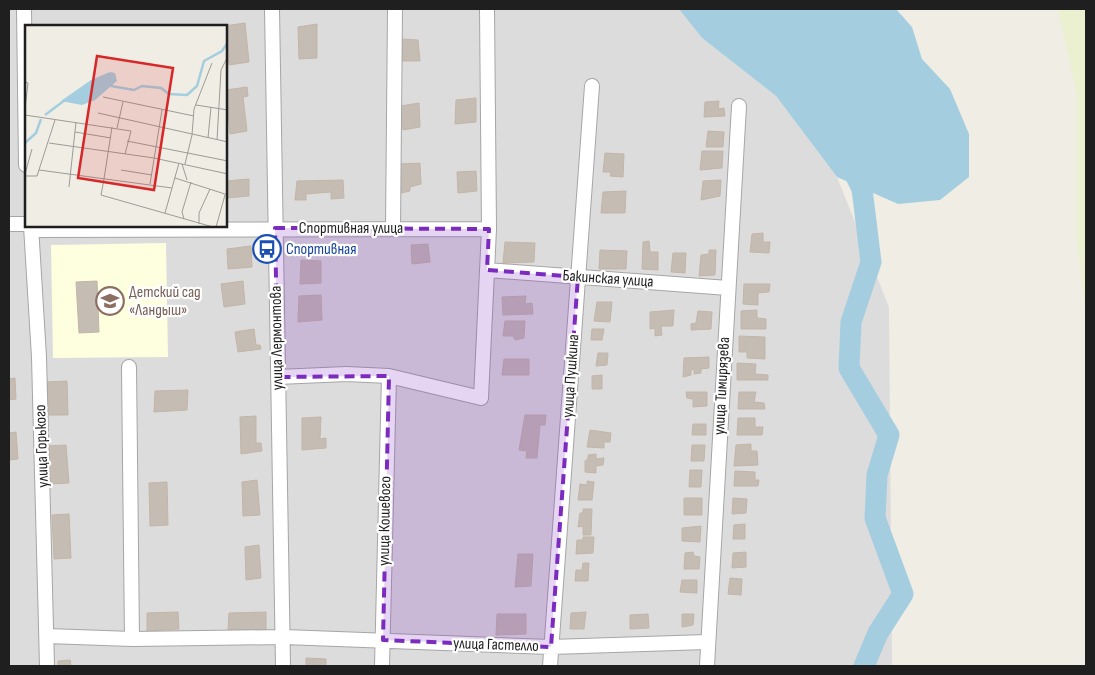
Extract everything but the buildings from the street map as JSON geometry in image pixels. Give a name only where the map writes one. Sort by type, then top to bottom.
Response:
[{"type":"street","points":[[24,9],[25,86]]},
{"type":"street","name":"улица Лермонтова","points":[[272,9],[283,666]]},
{"type":"street","points":[[393,228],[396,9]]},
{"type":"street","points":[[278,377],[346,374],[389,376],[481,398],[489,228],[487,9]]},
{"type":"street","name":"улица Пушкина","points":[[550,666],[592,86]]},
{"type":"street","name":"улица Тимирязева","points":[[707,666],[739,106]]},
{"type":"street","name":"Спортивная улица","points":[[9,224],[25,226]]},
{"type":"street","name":"улица Горького","points":[[30,228],[40,367],[47,666]]},
{"type":"street","name":"Спортивная улица","points":[[228,228],[489,228]]},
{"type":"street","name":"Бакинская улица","points":[[487,270],[728,288]]},
{"type":"street","points":[[129,367],[132,639]]},
{"type":"street","name":"улица Кошевого","points":[[382,666],[389,376]]},
{"type":"street","name":"улица Гастелло","points":[[47,636],[132,639],[284,637],[552,646],[707,642]]},
{"type":"highlighted area","points":[[275,228],[489,229],[487,270],[578,277],[551,647],[383,640],[389,376],[278,377]]},
{"type":"shaded area","points":[[9,9],[679,9],[702,38],[776,96],[837,177],[889,307],[892,666],[9,666]]},
{"type":"shaded area","points":[[1058,9],[1086,9],[1086,314],[1077,240],[1077,94]]},
{"type":"shaded area","name":"Детский сад «Ландыш»","points":[[166,243],[168,357],[53,358],[51,245]]},
{"type":"water","points":[[679,9],[896,9],[912,27],[922,59],[950,89],[969,134],[969,177],[940,200],[898,204],[837,177],[776,96],[702,38]]},
{"type":"waterway","points":[[850,164],[862,189],[871,262],[851,322],[849,368],[889,435],[877,475],[875,518],[903,594],[878,633],[864,666]]},
{"type":"place","name":"Спортивная","points":[[267,249]]},
{"type":"place","name":"Детский сад «Ландыш»","points":[[110,301]]}]
